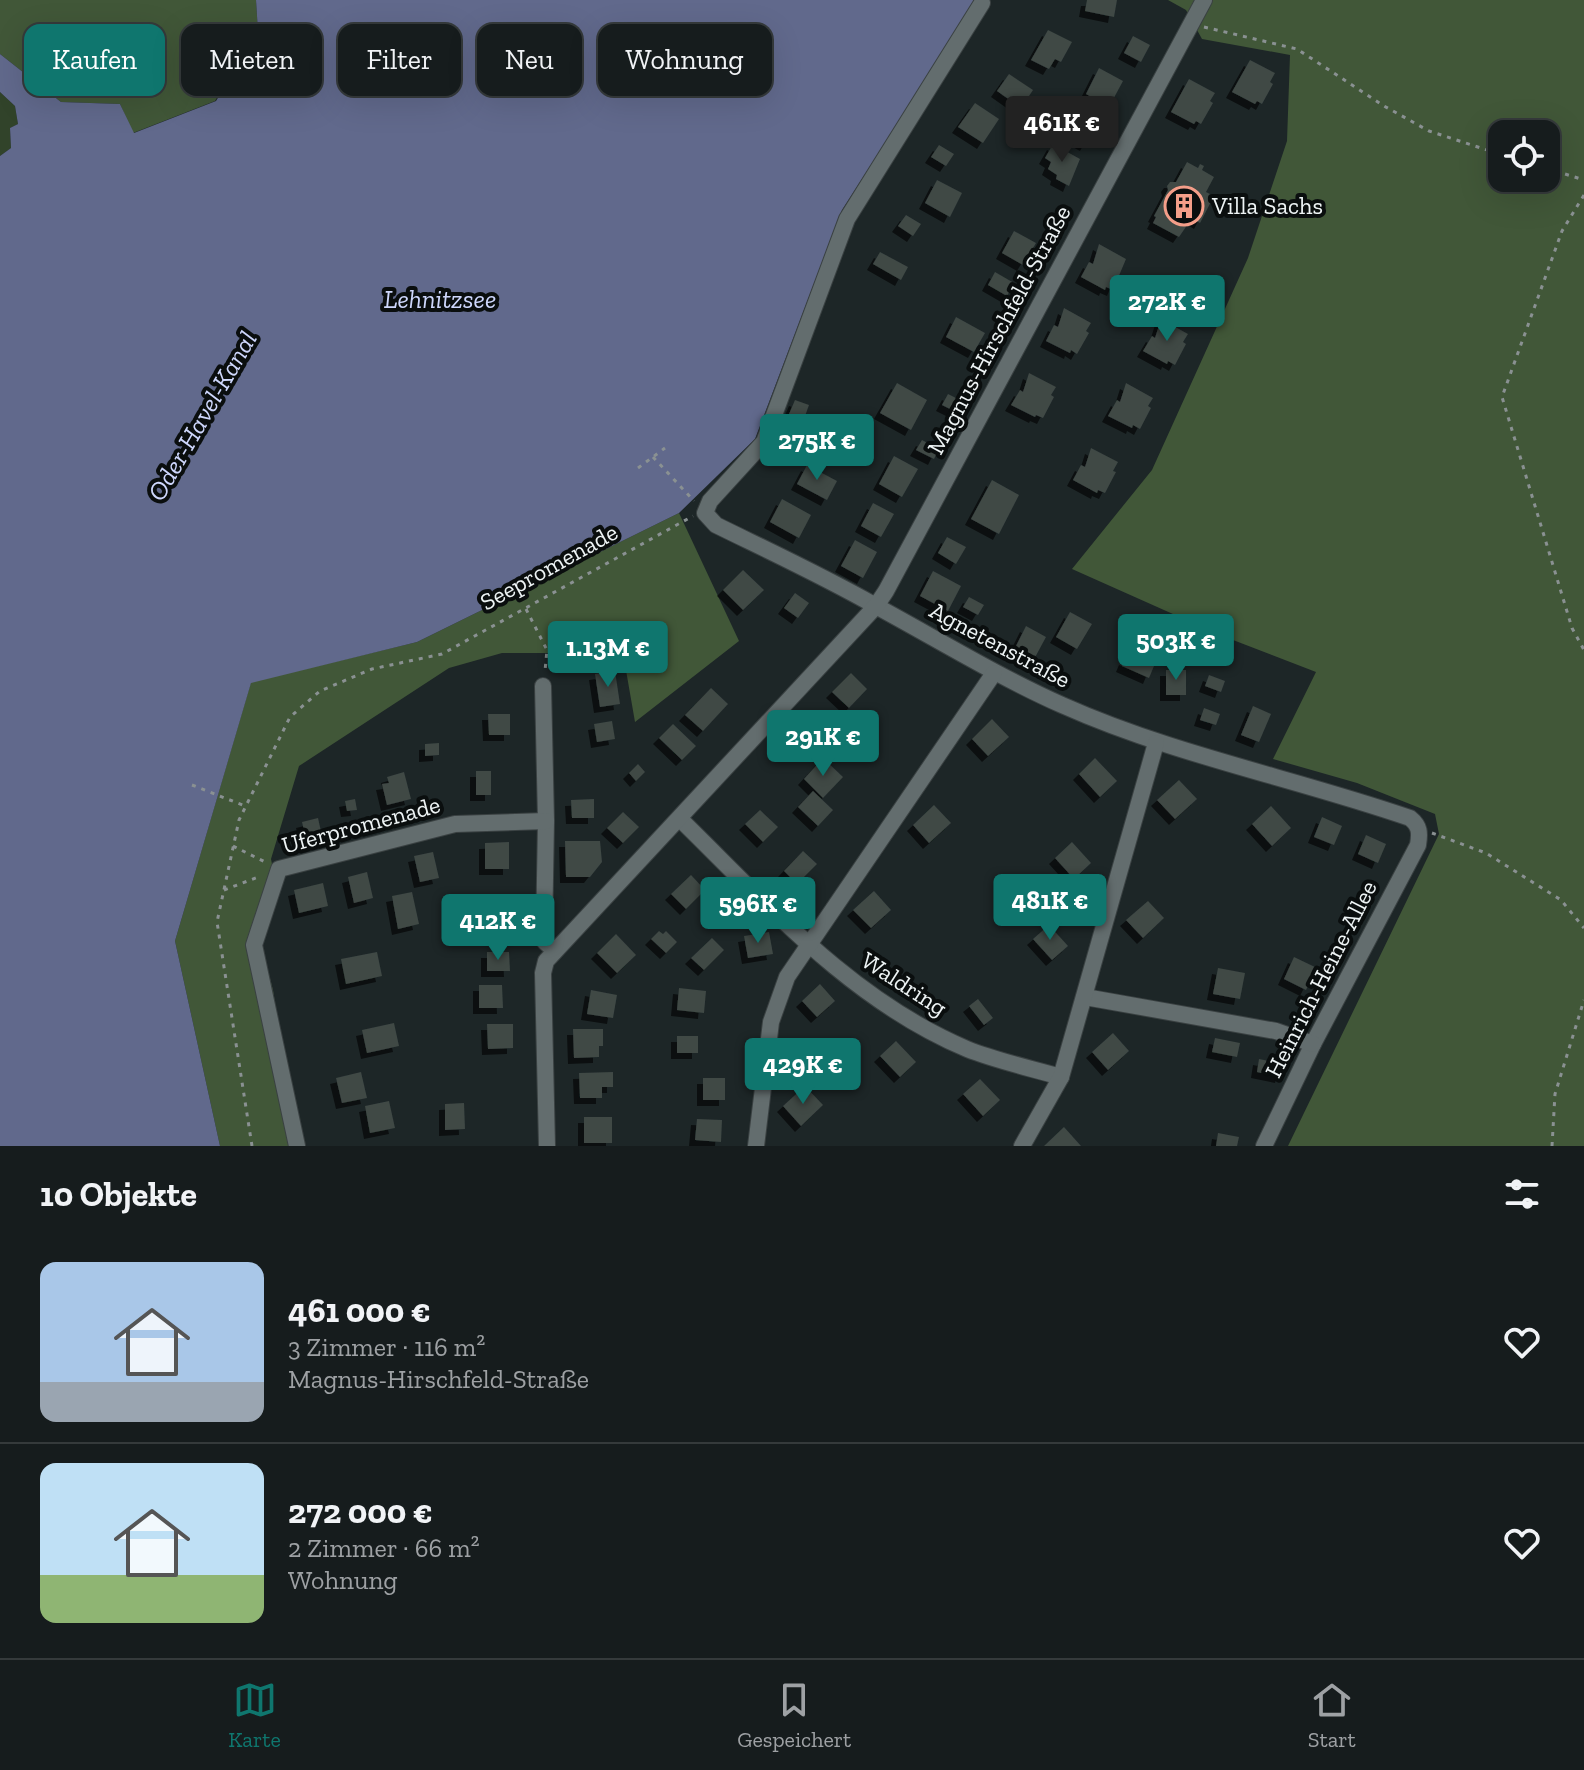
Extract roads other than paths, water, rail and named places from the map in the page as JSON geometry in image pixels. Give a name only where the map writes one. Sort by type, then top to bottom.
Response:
[{"type":"street","name":"Magnus-Hirschfeld-Straße","points":[[554,950],[680,819],[876,606],[1204,0]]},
{"type":"street","name":"Agnetenstraße","points":[[982,3],[847,219],[764,442],[702,509],[716,525],[876,606],[994,673],[1063,706],[1156,743],[1359,800],[1410,818],[1417,824],[1420,834]]},
{"type":"street","points":[[756,1146],[771,1022],[787,977],[994,673]]},
{"type":"street","points":[[543,686],[545,942],[554,950],[546,961],[543,973],[547,1146]]},
{"type":"street","points":[[1022,1146],[1061,1077],[1156,743]]},
{"type":"street","name":"Waldring","points":[[680,819],[808,943],[884,1006],[970,1050],[1061,1077]]},
{"type":"street","name":"Uferpromenade","points":[[297,1146],[254,945],[279,869],[455,824],[546,821]]},
{"type":"street","name":"Heinrich-Heine-Allee","points":[[1264,1146],[1313,1044],[1418,845],[1420,834]]},
{"type":"street","points":[[1085,997],[1276,1031],[1313,1044]]},
{"type":"water","name":"Lehnitzsee","points":[[256,0],[977,0],[842,210],[755,439],[679,513],[417,642],[251,683],[175,941],[220,1146],[0,1146],[0,156],[11,148],[10,128],[18,124],[15,106],[0,92],[0,54],[24,73],[24,96],[53,96],[61,102],[120,104],[134,133],[216,101],[219,96],[322,96],[322,24],[258,24]]},
{"type":"place","name":"Villa Sachs","points":[[1184,206]]},
{"type":"water label","name":"Oder-Havel-Kanal","points":[[202,416]]}]
